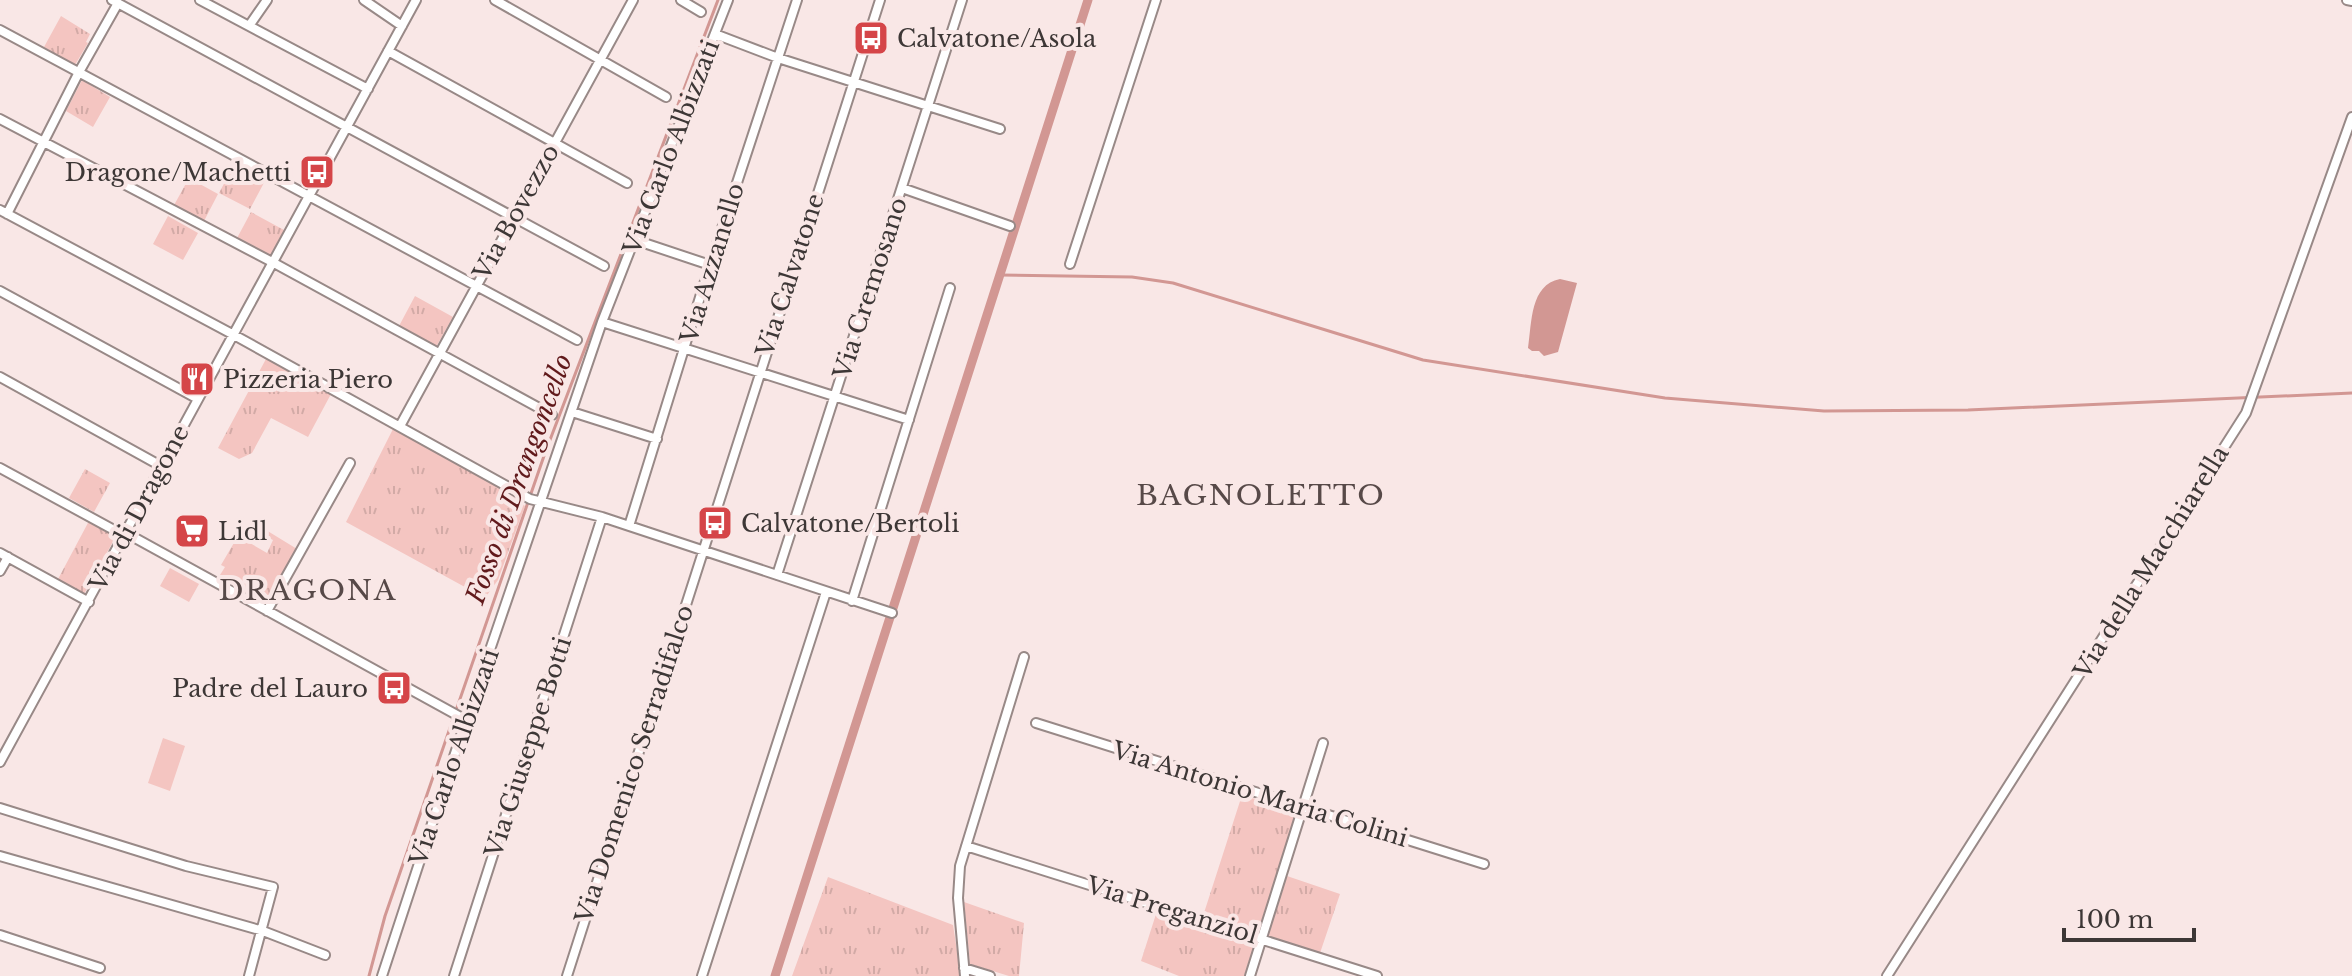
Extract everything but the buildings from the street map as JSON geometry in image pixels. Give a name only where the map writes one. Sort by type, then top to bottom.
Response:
[{"type":"street","points":[[200,0],[368,89]]},
{"type":"street","points":[[249,26],[267,0]]},
{"type":"street","points":[[364,0],[402,26]]},
{"type":"street","name":"Via di Dragone","points":[[0,761],[416,0]]},
{"type":"street","points":[[495,0],[666,97]]},
{"type":"street","name":"Via Bovezzo","points":[[400,426],[633,0]]},
{"type":"street","points":[[681,0],[701,12]]},
{"type":"street","name":"Via Carlo Albizzati","points":[[382,976],[602,322],[728,0]]},
{"type":"street","name":"Via Azzanello","points":[[629,526],[797,0]]},
{"type":"street","name":"Via Calvatone","points":[[702,551],[880,0]]},
{"type":"street","name":"Via Cremosano","points":[[777,575],[962,0]]},
{"type":"street","points":[[1070,264],[1156,0]]},
{"type":"street","points":[[604,266],[115,2],[44,143],[3,212],[234,335],[521,494],[602,517],[892,613]]},
{"type":"street","points":[[0,30],[577,340]]},
{"type":"street","points":[[715,34],[778,58],[1000,129]]},
{"type":"street","points":[[388,51],[627,183]]},
{"type":"street","name":"Via della Macchiarella","points":[[1887,976],[2246,413],[2352,117]]},
{"type":"street","points":[[0,119],[274,263],[552,415]]},
{"type":"street","points":[[902,188],[1010,226]]},
{"type":"street","points":[[635,240],[710,265]]},
{"type":"street","points":[[852,601],[950,288]]},
{"type":"street","points":[[0,291],[198,399]]},
{"type":"street","points":[[602,322],[909,420]]},
{"type":"street","points":[[0,377],[161,466]]},
{"type":"street","points":[[572,412],[657,439]]},
{"type":"street","points":[[267,611],[350,463]]},
{"type":"street","points":[[0,468],[466,720]]},
{"type":"street","name":"Via Giuseppe Botti","points":[[454,976],[602,517]]},
{"type":"street","name":"Via Domenico Serradifalco","points":[[567,976],[702,551]]},
{"type":"street","points":[[0,571],[4,555],[89,602]]},
{"type":"street","points":[[702,976],[826,592]]},
{"type":"street","points":[[990,976],[964,972],[957,890],[960,866],[1024,657]]},
{"type":"street","name":"Via Antonio Maria Colini","points":[[1036,723],[1484,864]]},
{"type":"street","points":[[1250,976],[1323,743]]},
{"type":"street","points":[[0,808],[186,866],[273,887],[249,976]]},
{"type":"street","name":"Via Preganziol","points":[[966,846],[1377,976]]},
{"type":"street","points":[[0,856],[263,931],[325,955]]},
{"type":"street","points":[[0,935],[100,968]]},
{"type":"green space","points":[[61,16],[90,34],[75,65],[44,47]]},
{"type":"green space","points":[[82,80],[110,97],[93,127],[66,111]]},
{"type":"green space","points":[[235,163],[266,179],[250,209],[219,193]]},
{"type":"green space","points":[[189,178],[218,194],[203,223],[173,207]]},
{"type":"green space","points":[[251,212],[284,230],[269,258],[236,240]]},
{"type":"green space","points":[[168,216],[198,233],[183,260],[153,244]]},
{"type":"green space","points":[[415,296],[453,317],[436,347],[399,326]]},
{"type":"green space","points":[[266,359],[331,394],[308,437],[271,418],[252,453],[239,459],[218,448]]},
{"type":"green space","points":[[393,429],[506,491],[525,506],[498,580],[485,598],[346,522]]},
{"type":"green space","points":[[85,469],[110,483],[94,512],[69,498]]},
{"type":"green space","points":[[89,521],[114,534],[115,538],[84,594],[57,581]]},
{"type":"green space","points":[[266,530],[297,549],[268,599],[264,600],[220,575],[225,567],[221,565],[238,536],[267,553],[273,540],[263,535]]},
{"type":"green space","points":[[170,568],[199,584],[189,602],[160,586]]},
{"type":"green space","points":[[163,738],[185,746],[170,791],[148,783]]},
{"type":"green space","points":[[1242,795],[1298,812],[1257,934],[1203,916]]},
{"type":"green space","points":[[1287,876],[1340,894],[1320,953],[1268,936]]},
{"type":"green space","points":[[828,877],[953,925],[961,976],[792,976]]},
{"type":"green space","points":[[964,902],[1024,923],[1019,976],[970,964]]},
{"type":"green space","points":[[1157,911],[1255,943],[1244,976],[1179,976],[1141,961]]},
{"type":"shaded area","points":[[1560,279],[1577,283],[1558,352],[1544,356],[1528,348],[1534,306],[1543,289]]},
{"type":"waterway","name":"Fosso di Drangoncello","points":[[369,976],[385,916],[545,453],[718,0]]},
{"type":"waterway","points":[[775,976],[1088,0]]},
{"type":"waterway","points":[[1000,275],[1132,277],[1173,283],[1423,360],[1665,398],[1824,411],[1968,410],[2352,393]]},
{"type":"place","name":"Calvatone/Asola","points":[[871,38]]},
{"type":"place","name":"Dragone/Machetti","points":[[317,172]]},
{"type":"place","name":"Pizzeria Piero","points":[[197,379]]},
{"type":"place","name":"Calvatone/Bertoli","points":[[715,523]]},
{"type":"place","name":"Lidl","points":[[192,531]]},
{"type":"place","name":"Padre del Lauro","points":[[394,688]]},
{"type":"district","name":"BAGNOLETTO","points":[[1261,495]]},
{"type":"district","name":"DRAGONA","points":[[308,590]]}]
